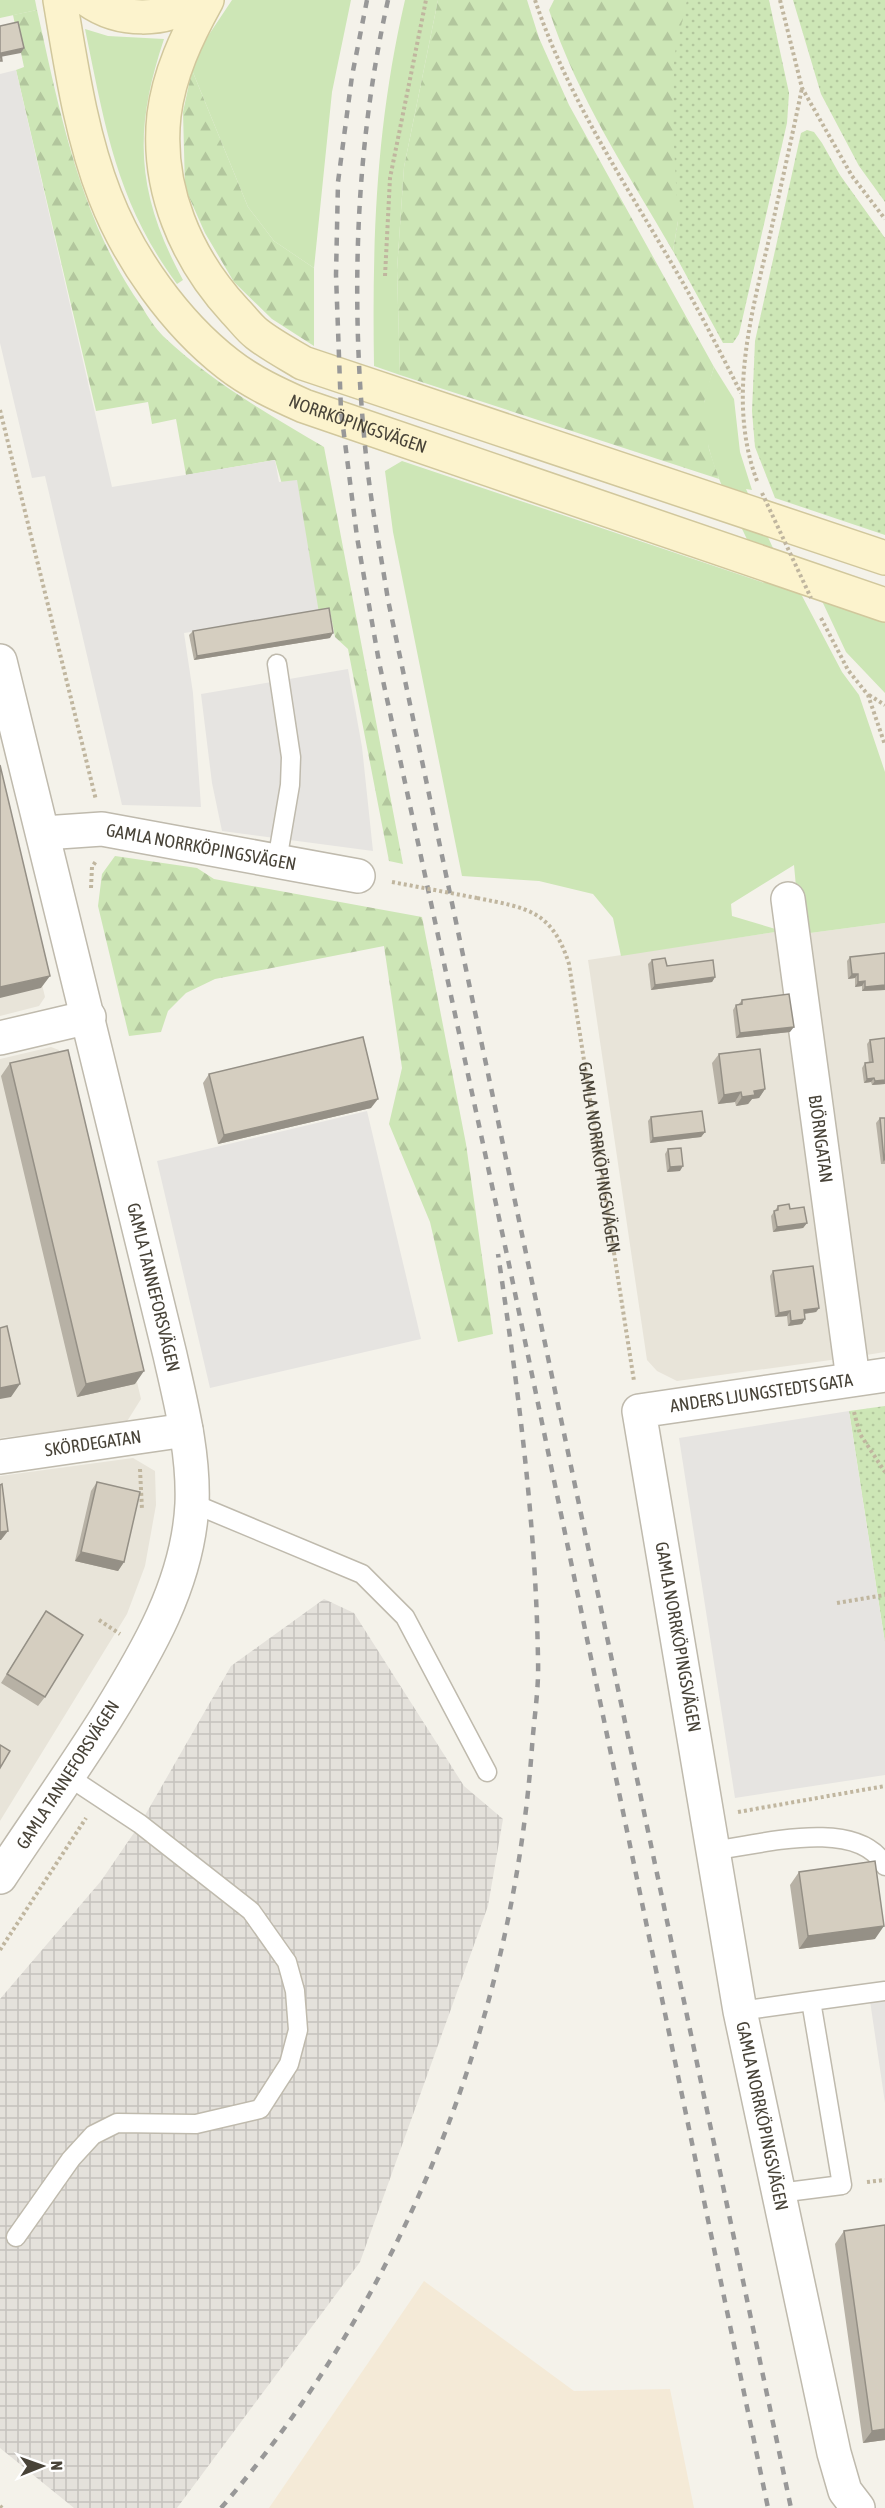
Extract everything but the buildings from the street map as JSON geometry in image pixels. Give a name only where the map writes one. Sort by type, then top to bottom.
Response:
[{"type":"main road","name":"NORRKÖPINGSVÄGEN","points":[[60,0],[86,129],[105,197],[147,275],[185,324],[227,363],[267,389],[304,406],[885,605]]},
{"type":"main road","points":[[88,0],[98,7],[128,16],[159,16],[188,6],[196,0]]},
{"type":"main road","points":[[207,0],[185,40],[172,78],[166,106],[164,149],[167,186],[179,224],[195,259],[220,294],[256,333],[303,363],[885,558]]},
{"type":"street","name":"GAMLA TANNEFORSVÄGEN","points":[[0,661],[89,1017],[186,1430],[192,1503],[178,1579],[143,1659],[69,1778],[0,1877]]},
{"type":"street","name":"GAMLA NORRKÖPINGSVÄGEN","points":[[44,833],[102,829],[358,876]]},
{"type":"street","name":"BJÖRNGATAN","points":[[788,899],[848,1380]]},
{"type":"street","points":[[0,1038],[89,1017]]},
{"type":"street","name":"ANDERS LJUNGSTEDTS GATA","points":[[639,1411],[885,1375]]},
{"type":"street","name":"GAMLA NORRKÖPINGSVÄGEN","points":[[639,1411],[740,2012],[834,2453],[845,2491],[858,2508]]},
{"type":"street","name":"SKÖRDEGATAN","points":[[0,1457],[186,1430]]},
{"type":"lane","points":[[277,861],[290,785],[291,757],[278,664]]},
{"type":"lane","points":[[192,1503],[362,1574],[405,1617],[487,1772]]},
{"type":"lane","points":[[16,2237],[71,2159],[93,2135],[117,2123],[196,2124],[260,2109],[289,2064],[298,2030],[294,1991],[287,1962],[251,1911],[140,1824],[69,1778]]},
{"type":"lane","points":[[712,1851],[815,1837],[851,1839],[879,1855],[885,1866]]},
{"type":"lane","points":[[740,2012],[885,1991]]},
{"type":"lane","points":[[779,2193],[842,2185],[811,2001]]},
{"type":"path","points":[[385,276],[390,178],[426,0]]},
{"type":"path","points":[[535,0],[546,34],[574,94],[680,278],[741,393]]},
{"type":"path","points":[[780,0],[802,88],[852,176],[885,219]]},
{"type":"path","points":[[802,88],[749,330],[741,393],[744,430],[751,464],[762,493],[811,598],[848,670],[868,695],[885,744]]},
{"type":"path","points":[[0,410],[107,852],[92,867],[91,888],[59,894]]},
{"type":"path","points":[[868,695],[885,705]]},
{"type":"path","name":"GAMLA NORRKÖPINGSVÄGEN","points":[[392,882],[526,909],[541,915],[564,946],[569,964],[639,1411]]},
{"type":"path","points":[[848,1380],[860,1434],[885,1472]]},
{"type":"path","points":[[142,1436],[146,1464],[140,1466],[142,1510]]},
{"type":"path","points":[[837,1603],[885,1595]]},
{"type":"path","points":[[99,1620],[123,1636],[117,1646]]},
{"type":"path","points":[[708,1817],[885,1786]]},
{"type":"path","points":[[0,1950],[99,1797]]},
{"type":"shaded area","points":[[16,70],[112,487],[275,460],[279,482],[297,480],[319,613],[184,633],[193,693],[201,807],[122,805],[45,476],[32,478],[0,343],[0,74]]},
{"type":"shaded area","points":[[348,669],[362,747],[373,851],[222,831],[212,783],[201,694]]},
{"type":"shaded area","points":[[0,807],[45,997],[39,1006],[0,1016]]},
{"type":"shaded area","points":[[885,923],[885,1352],[860,1356],[800,930],[810,933]]},
{"type":"shaded area","points":[[782,931],[838,1359],[677,1381],[657,1371],[647,1360],[588,960]]},
{"type":"shaded area","points":[[51,1047],[59,1050],[141,1399],[126,1423],[0,1438],[0,1059]]},
{"type":"shaded area","points":[[367,1111],[421,1339],[210,1388],[157,1161]]},
{"type":"shaded area","points":[[849,1411],[885,1643],[885,1775],[735,1798],[679,1438]]},
{"type":"shaded area","points":[[133,1458],[155,1471],[156,1505],[145,1566],[127,1614],[0,1821],[0,1476]]},
{"type":"shaded area","points":[[324,1599],[354,1613],[464,1786],[503,1819],[488,1906],[360,2262],[177,2508],[74,2508],[0,2448],[0,1999],[101,1881],[140,1824],[231,1666]]},
{"type":"shaded area","points":[[885,1991],[885,2103],[869,1994]]},
{"type":"shaded area","points":[[424,2281],[574,2391],[670,2389],[694,2508],[269,2508]]},
{"type":"green space","points":[[0,0],[35,0],[37,10],[0,18]]},
{"type":"green space","points":[[232,0],[351,0],[332,92],[314,268],[274,241],[248,207],[192,70],[204,42]]},
{"type":"green space","points":[[405,0],[438,0],[404,167],[397,270],[400,375],[374,366],[374,273],[382,137],[395,46]]},
{"type":"green space","points":[[438,0],[527,0],[539,38],[569,105],[714,367],[704,402],[709,449],[719,479],[400,375],[397,270],[404,167]]},
{"type":"green space","points":[[554,0],[687,0],[678,176],[678,221],[673,251],[605,134],[574,73],[549,10]]},
{"type":"green space","points":[[687,0],[769,0],[789,93],[787,123],[739,334],[733,343],[723,343],[673,251],[678,221],[673,127],[674,57]]},
{"type":"green space","points":[[793,0],[885,0],[885,202],[859,166],[821,94]]},
{"type":"green space","points":[[37,10],[64,126],[88,202],[121,273],[149,318],[163,336],[200,368],[261,409],[324,447],[403,864],[389,861],[348,649],[335,637],[330,611],[319,613],[275,460],[186,475],[176,419],[152,424],[148,402],[96,411],[16,70],[24,67],[13,15]]},
{"type":"green space","points":[[85,29],[108,36],[164,39],[147,104],[144,162],[148,190],[156,219],[183,280],[177,284],[156,253],[126,193],[99,98]]},
{"type":"green space","points":[[192,70],[248,207],[274,241],[314,268],[314,346],[272,319],[234,282],[205,233],[185,188],[183,112]]},
{"type":"green space","points":[[807,130],[814,132],[822,143],[840,175],[885,238],[885,535],[775,498],[755,447],[752,411],[755,341],[801,133]]},
{"type":"green space","points":[[714,367],[734,399],[740,452],[752,490],[746,489],[793,592],[801,594],[842,672],[859,695],[885,772],[885,923],[810,933],[800,930],[794,865],[731,904],[732,916],[782,931],[621,956],[613,918],[593,894],[539,881],[462,876],[393,532],[385,471],[402,461],[765,583],[726,496],[710,451],[705,427],[704,403]]},
{"type":"green space","points":[[822,601],[885,621],[885,693],[846,652]]},
{"type":"green space","points":[[115,856],[197,868],[214,879],[422,917],[466,1144],[493,1334],[458,1342],[430,1222],[389,1124],[402,1068],[384,946],[215,979],[186,993],[168,1011],[161,1032],[129,1036],[98,906],[102,874]]},
{"type":"green space","points":[[885,1406],[885,1643],[849,1411]]},
{"type":"railway","points":[[367,0],[352,76],[338,182],[336,275],[341,411],[357,537],[379,662],[510,1269],[768,2508]]},
{"type":"railway","points":[[388,0],[368,115],[358,231],[358,348],[367,465],[374,516],[388,600],[791,2508]]},
{"type":"railway","points":[[221,2508],[286,2426],[344,2339],[394,2248],[437,2152],[473,2054],[501,1953],[520,1851],[538,1671],[537,1609],[530,1507],[519,1405],[498,1254]]}]
